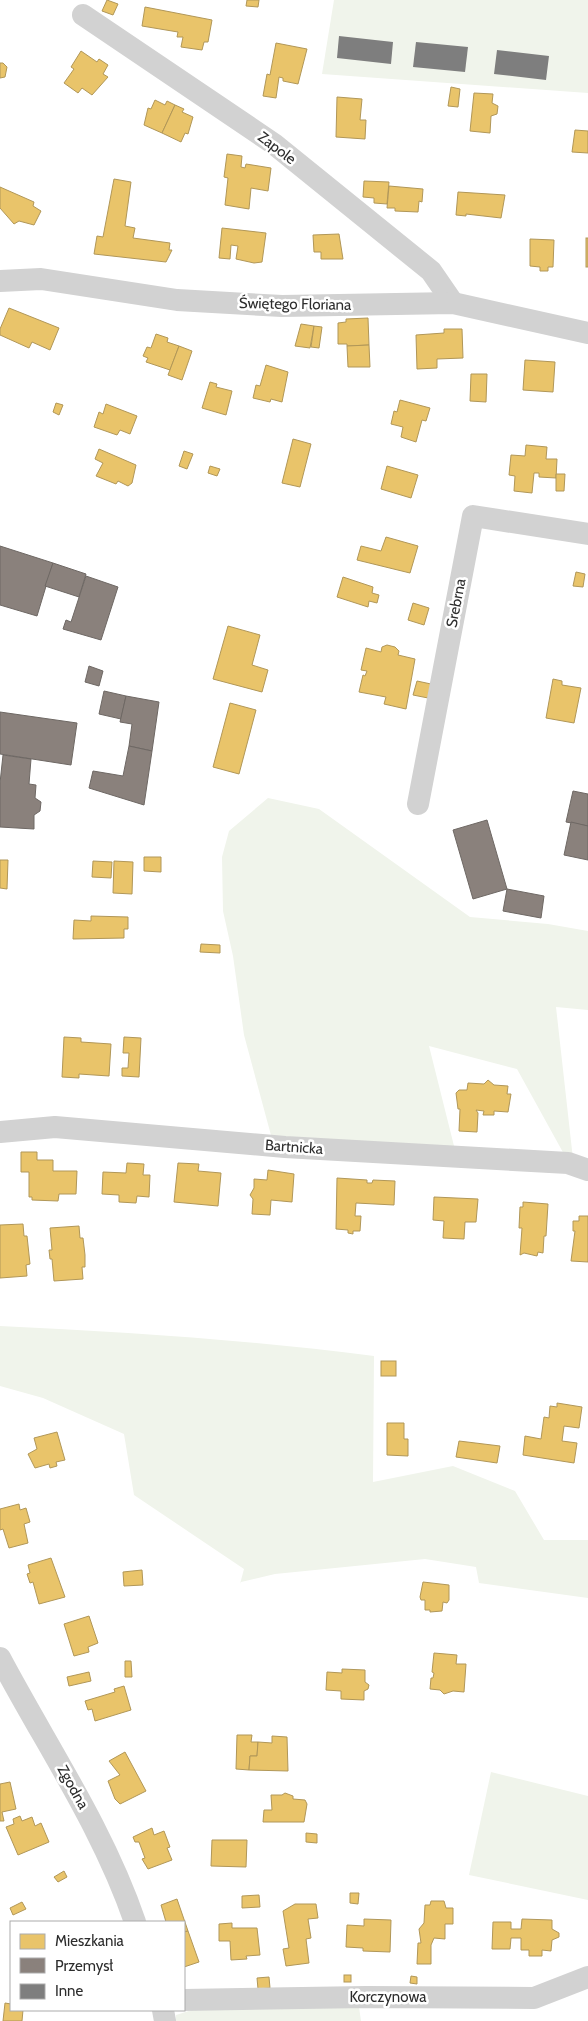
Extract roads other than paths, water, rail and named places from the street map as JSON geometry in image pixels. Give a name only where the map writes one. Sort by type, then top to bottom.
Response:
[{"type":"street","name":"Zapole","points":[[82,14],[274,144],[431,271],[453,303]]},
{"type":"street","name":"Świętego Floriana","points":[[0,281],[41,278],[177,300],[274,306],[453,303],[588,333]]},
{"type":"street","name":"Srebrna","points":[[418,804],[473,516],[588,534]]},
{"type":"street","name":"Bartnicka","points":[[0,1132],[55,1127],[285,1147],[568,1163],[588,1170]]},
{"type":"street","name":"Zgodna","points":[[0,1658],[30,1714],[79,1796],[126,1895],[135,1921]]},
{"type":"street","name":"Korczynowa","points":[[185,2000],[366,1997],[534,1998],[588,1977]]}]
